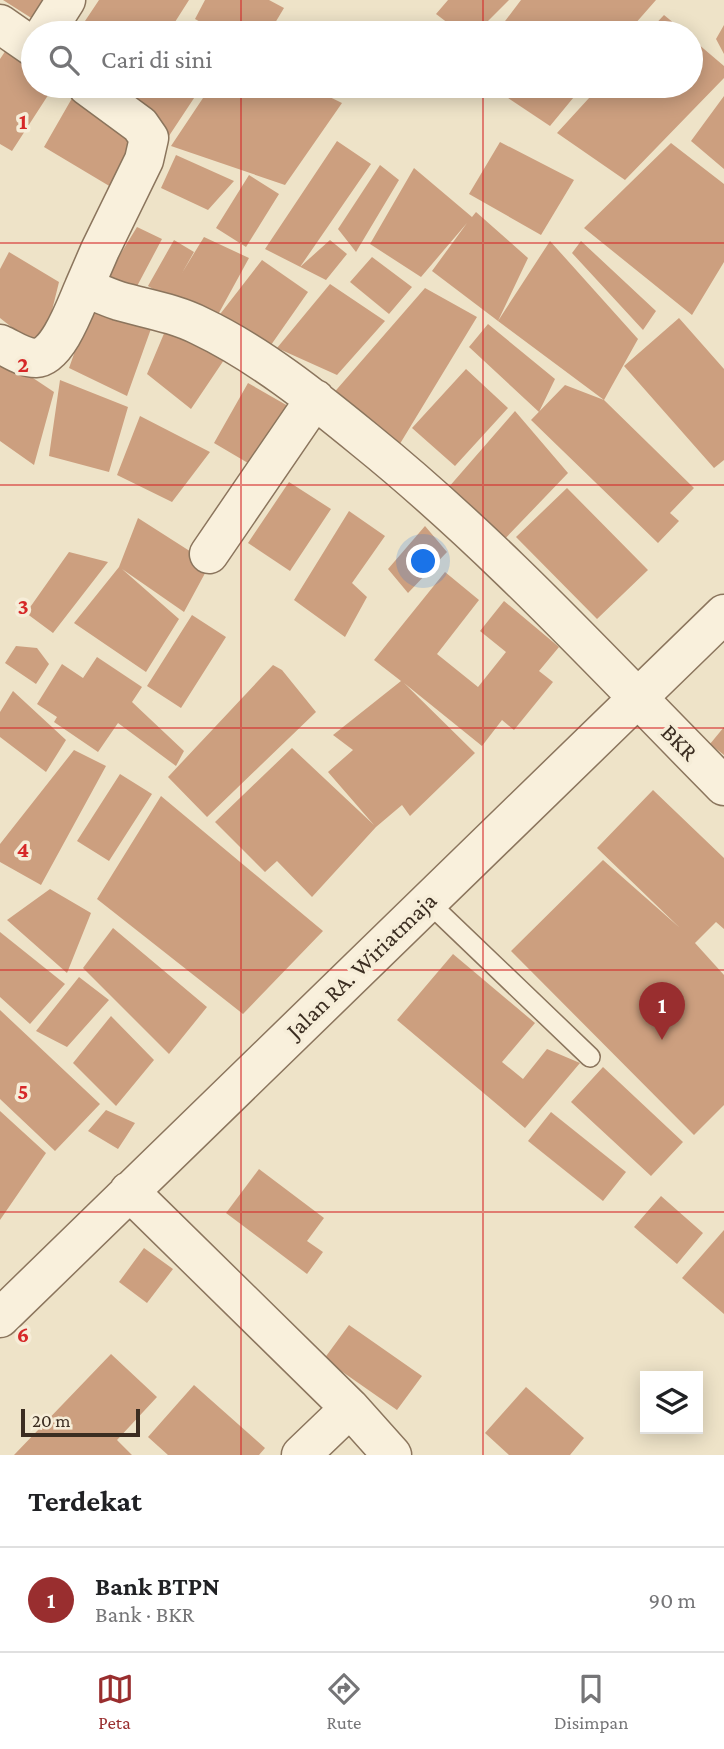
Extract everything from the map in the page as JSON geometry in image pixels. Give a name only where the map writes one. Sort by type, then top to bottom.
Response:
[{"type":"street","points":[[53,21],[66,0]]},
{"type":"street","points":[[0,24],[21,39]]},
{"type":"street","points":[[0,344],[27,357],[38,358],[48,354],[63,334],[100,250],[145,160],[149,138],[140,125],[103,98]]},
{"type":"street","name":"BKR","points":[[84,287],[119,301],[173,313],[200,326],[225,339],[315,399],[418,483],[502,560],[724,786]]},
{"type":"street","points":[[209,554],[315,399]]},
{"type":"street","name":"Jalan RA. Wiriatmaja","points":[[0,1318],[724,614]]},
{"type":"street","points":[[129,1191],[350,1408],[392,1455]]},
{"type":"street","points":[[301,1455],[350,1408]]},
{"type":"lane","points":[[427,901],[590,1057]]},
{"type":"building","points":[[3,0],[50,0],[36,21]]},
{"type":"building","points":[[99,0],[189,0],[176,21],[85,21]]},
{"type":"building","points":[[205,0],[269,0],[284,8],[276,21],[195,19]]},
{"type":"building","points":[[448,0],[509,0],[488,21],[445,21],[436,14]]},
{"type":"building","points":[[521,0],[656,0],[638,21],[505,21]]},
{"type":"building","points":[[664,15],[671,21],[658,21]]},
{"type":"building","points":[[724,25],[724,54],[716,39]]},
{"type":"building","points":[[10,44],[21,52],[21,98],[46,98],[12,151],[0,144],[0,59]]},
{"type":"building","points":[[703,48],[724,66],[724,78],[625,180],[557,133],[589,98],[703,98]]},
{"type":"building","points":[[724,96],[724,169],[691,141]]},
{"type":"building","points":[[72,98],[82,98],[137,138],[116,190],[44,147]]},
{"type":"building","points":[[135,98],[194,98],[161,148],[130,106]]},
{"type":"building","points":[[203,98],[332,98],[342,103],[285,185],[171,146]]},
{"type":"building","points":[[508,98],[573,98],[550,126]]},
{"type":"building","points":[[337,141],[371,164],[300,267],[265,249]]},
{"type":"building","points":[[500,142],[574,180],[541,235],[469,194]]},
{"type":"building","points":[[671,143],[724,184],[724,262],[692,315],[584,228]]},
{"type":"building","points":[[176,155],[234,181],[208,210],[161,188]]},
{"type":"building","points":[[380,165],[399,180],[356,252],[338,229]]},
{"type":"building","points":[[414,168],[472,217],[476,212],[528,258],[498,321],[432,271],[467,223],[421,277],[370,244]]},
{"type":"building","points":[[249,175],[279,194],[246,247],[216,228]]},
{"type":"building","points":[[137,227],[162,239],[135,290],[107,276]]},
{"type":"building","points":[[204,237],[249,258],[214,322],[262,260],[308,292],[264,355],[148,286],[174,240],[194,252],[182,273]]},
{"type":"building","points":[[330,240],[347,254],[326,280],[300,267]]},
{"type":"building","points":[[550,241],[638,339],[604,400],[498,321]]},
{"type":"building","points":[[581,241],[656,311],[643,330],[572,253]]},
{"type":"building","points":[[9,252],[59,282],[42,351],[0,318],[0,269]]},
{"type":"building","points":[[372,257],[412,287],[389,314],[350,282]]},
{"type":"building","points":[[330,284],[385,321],[337,375],[277,348]]},
{"type":"building","points":[[425,288],[477,317],[398,447],[331,396]]},
{"type":"building","points":[[92,303],[152,326],[127,396],[69,368]]},
{"type":"building","points":[[679,318],[724,369],[724,460],[714,468],[624,366]]},
{"type":"building","points":[[168,324],[224,360],[191,409],[147,374]]},
{"type":"building","points":[[488,324],[555,379],[539,412],[469,347]]},
{"type":"building","points":[[0,356],[54,392],[34,465],[0,441]]},
{"type":"building","points":[[466,369],[508,408],[455,466],[412,428]]},
{"type":"building","points":[[60,380],[128,407],[109,472],[49,456]]},
{"type":"building","points":[[248,383],[295,410],[260,470],[214,443]]},
{"type":"building","points":[[565,385],[604,400],[694,488],[670,513],[679,521],[658,543],[531,420]]},
{"type":"building","points":[[515,411],[568,473],[499,545],[448,488]]},
{"type":"building","points":[[140,416],[210,452],[172,502],[117,475]]},
{"type":"building","points":[[289,482],[331,509],[290,571],[248,543]]},
{"type":"building","points":[[567,488],[648,570],[597,619],[516,537]]},
{"type":"building","points":[[349,511],[385,536],[352,583],[367,597],[345,637],[294,600]]},
{"type":"building","points":[[138,518],[210,564],[184,612],[122,569],[179,619],[146,672],[74,623],[119,567]]},
{"type":"building","points":[[425,526],[447,552],[408,593],[388,569]]},
{"type":"building","points":[[69,552],[108,562],[53,633],[26,613]]},
{"type":"building","points":[[445,572],[479,600],[437,654],[478,687],[506,652],[480,631],[504,601],[559,647],[539,671],[553,682],[514,730],[502,720],[482,746],[404,683],[475,753],[410,816],[402,805],[376,827],[312,897],[277,861],[265,872],[215,822],[292,748],[374,825],[328,772],[353,750],[333,735],[401,681],[374,660]]},
{"type":"building","points":[[192,615],[226,637],[181,708],[147,686]]},
{"type":"building","points":[[16,646],[37,648],[49,664],[36,684],[5,663]]},
{"type":"building","points":[[97,657],[142,687],[132,702],[184,751],[176,766],[118,723],[98,752],[54,722],[57,717],[37,704],[62,664],[83,678]]},
{"type":"building","points":[[273,665],[282,670],[316,712],[207,817],[168,777]]},
{"type":"building","points":[[13,691],[66,740],[46,772],[0,737],[0,712]]},
{"type":"building","points":[[724,727],[724,755],[710,744]]},
{"type":"building","points":[[74,750],[106,766],[41,885],[0,862],[0,844]]},
{"type":"building","points":[[120,774],[152,794],[109,861],[77,841]]},
{"type":"building","points":[[653,790],[724,858],[724,929],[716,922],[695,943],[724,975],[724,1105],[694,1135],[511,951],[603,860],[680,928],[597,848]]},
{"type":"building","points":[[161,796],[323,931],[243,1014],[97,899]]},
{"type":"building","points":[[50,889],[91,913],[67,973],[7,920]]},
{"type":"building","points":[[113,928],[207,1007],[169,1054],[83,968]]},
{"type":"building","points":[[0,932],[65,984],[30,1024],[0,997]]},
{"type":"building","points":[[453,954],[535,1023],[502,1062],[523,1079],[547,1049],[580,1063],[525,1128],[397,1020]]},
{"type":"building","points":[[79,977],[109,1000],[67,1047],[36,1031]]},
{"type":"building","points":[[0,1010],[100,1104],[55,1151],[0,1099]]},
{"type":"building","points":[[111,1016],[154,1060],[116,1106],[73,1063]]},
{"type":"building","points":[[603,1067],[683,1142],[651,1176],[571,1102]]},
{"type":"building","points":[[106,1110],[135,1123],[118,1149],[88,1131]]},
{"type":"building","points":[[0,1111],[46,1153],[0,1220]]},
{"type":"building","points":[[551,1112],[626,1172],[603,1201],[528,1141]]},
{"type":"building","points":[[259,1169],[324,1218],[307,1241],[323,1252],[307,1274],[226,1213]]},
{"type":"building","points":[[661,1196],[703,1233],[677,1264],[634,1227]]},
{"type":"building","points":[[724,1230],[724,1314],[682,1278]]},
{"type":"building","points":[[144,1248],[173,1269],[147,1303],[119,1282]]},
{"type":"building","points":[[349,1325],[422,1376],[397,1410],[324,1359]]},
{"type":"building","points":[[111,1354],[157,1397],[117,1440],[132,1455],[14,1455]]},
{"type":"building","points":[[194,1385],[265,1448],[259,1455],[168,1455],[148,1437]]},
{"type":"building","points":[[526,1387],[584,1438],[570,1455],[509,1455],[485,1433]]},
{"type":"place","name":"Bank BTPN","points":[[662,1040]]}]
